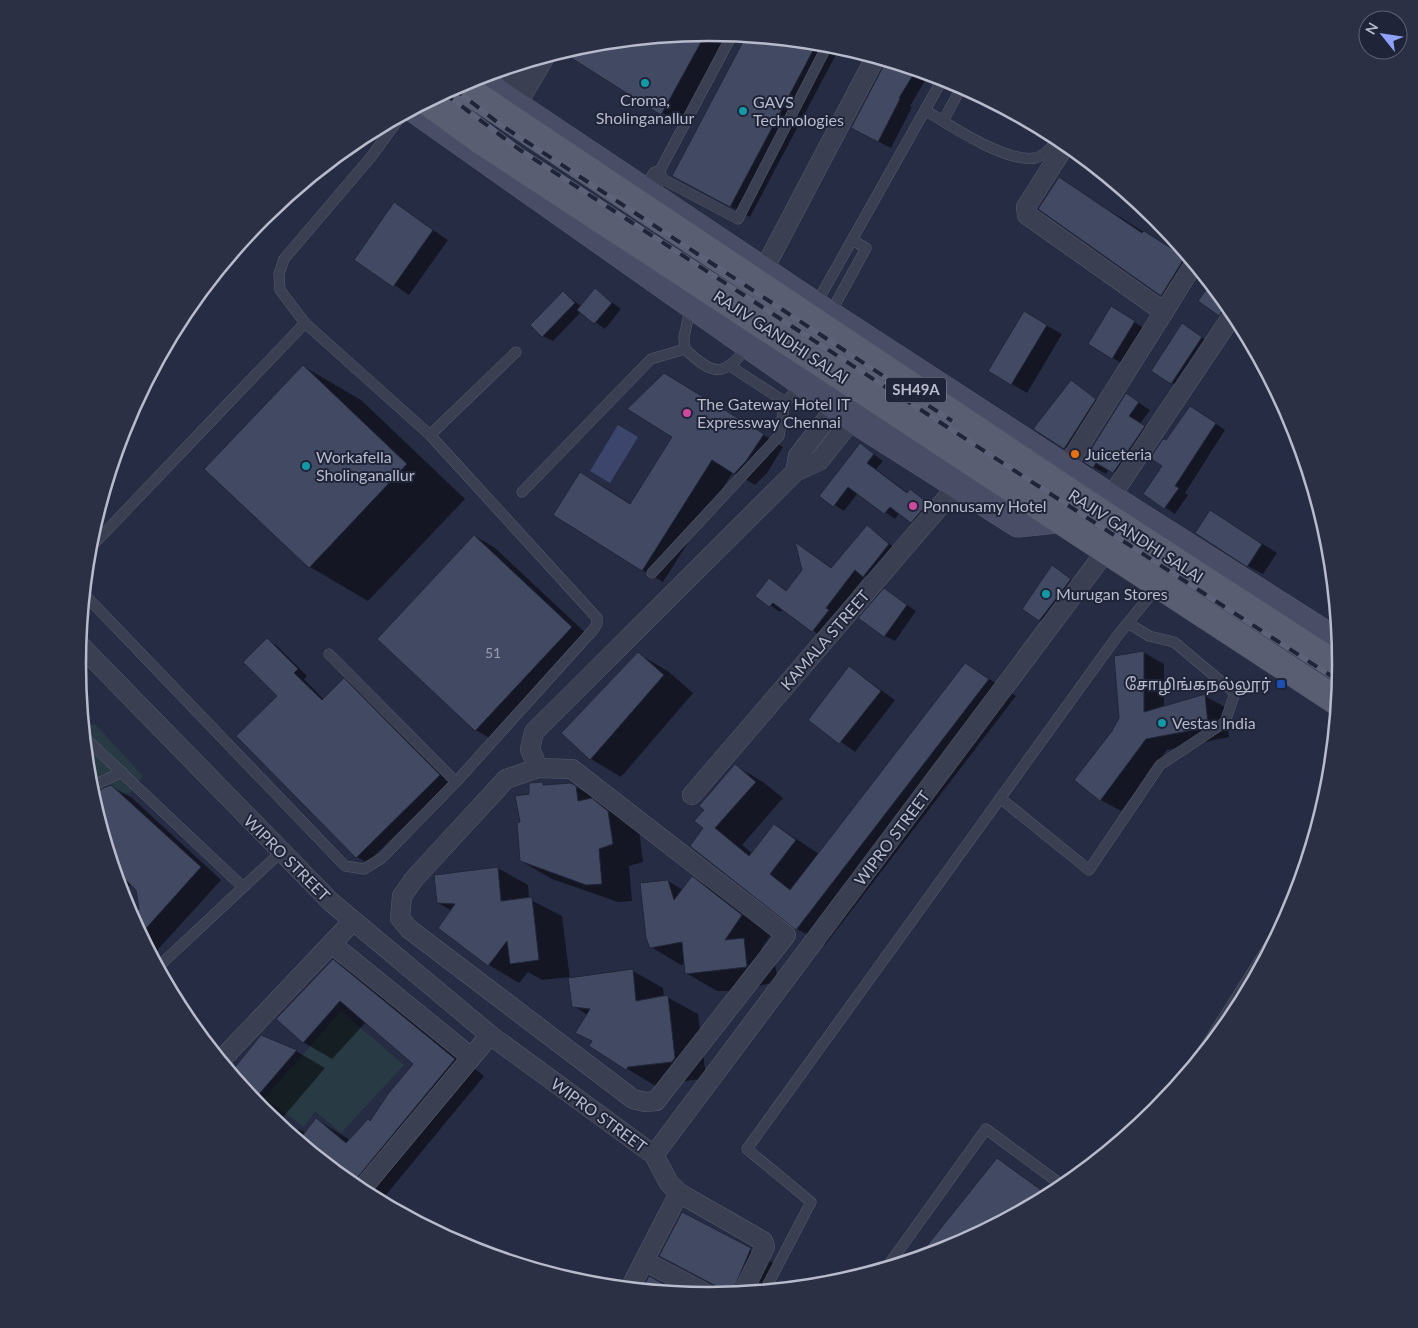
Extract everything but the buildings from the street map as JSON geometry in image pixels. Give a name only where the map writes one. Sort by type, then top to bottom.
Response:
[{"type":"main road","name":"RAJIV GANDHI SALAI","points":[[470,89],[507,108],[695,243],[754,273]]},
{"type":"main road","name":"RAJIV GANDHI SALAI","points":[[433,106],[496,150],[678,270],[1330,696]]},
{"type":"main road","points":[[496,150],[507,108]]},
{"type":"main road","points":[[678,270],[692,267],[697,258],[698,250],[695,243]]},
{"type":"main road","points":[[727,302],[724,291],[728,280],[737,275],[754,273]]},
{"type":"main road","name":"RAJIV GANDHI SALAI","points":[[784,293],[1093,508],[1332,663]]},
{"type":"street","points":[[754,273],[872,63]]},
{"type":"street","points":[[507,108],[539,65]]},
{"type":"street","points":[[507,108],[518,71]]},
{"type":"street","points":[[484,84],[507,108],[652,185],[754,273],[784,293],[822,310],[1110,498],[1331,638]]},
{"type":"street","points":[[421,112],[749,346],[845,412],[958,485],[1018,523],[1057,519]]},
{"type":"street","points":[[1062,151],[1026,207],[1027,215],[1164,312]]},
{"type":"street","points":[[1065,468],[1190,270]]},
{"type":"street","points":[[1110,498],[1229,321]]},
{"type":"street","points":[[538,768],[530,749],[534,732],[795,472],[819,461],[845,412]]},
{"type":"street","name":"KAMALA STREET","points":[[692,795],[958,485]]},
{"type":"street","name":"WIPRO STREET","points":[[87,651],[331,902],[490,1035],[654,1155],[1106,551]]},
{"type":"street","points":[[786,936],[667,1091],[656,1101],[645,1102],[634,1099],[409,929],[400,918],[402,896],[414,879],[506,780],[538,768],[572,769],[807,951]]},
{"type":"street","points":[[225,1056],[353,921]]},
{"type":"street","points":[[332,944],[471,1057]]},
{"type":"street","points":[[366,1184],[490,1035]]},
{"type":"street","points":[[654,1155],[669,1183],[678,1193],[763,1241],[765,1247],[746,1285]]},
{"type":"street","points":[[633,1282],[678,1193]]},
{"type":"street","points":[[644,1261],[691,1286]]},
{"type":"lane","points":[[728,42],[652,185],[738,219],[824,52]]},
{"type":"lane","points":[[822,310],[852,240],[939,86]]},
{"type":"lane","points":[[943,121],[958,94]]},
{"type":"lane","points":[[925,110],[971,138],[1016,156],[1036,158],[1054,146]]},
{"type":"lane","points":[[90,601],[345,866],[364,869],[382,858],[456,782],[594,630],[597,618],[430,436],[305,322],[280,290],[279,274],[284,259],[371,157],[392,129]]},
{"type":"lane","points":[[822,310],[866,248],[852,240]]},
{"type":"lane","points":[[691,305],[684,337],[685,349],[696,360],[713,370],[725,370],[749,346]]},
{"type":"lane","points":[[99,538],[305,322]]},
{"type":"lane","points":[[522,492],[651,359],[685,349]]},
{"type":"lane","points":[[430,436],[516,352]]},
{"type":"lane","points":[[730,366],[785,402]]},
{"type":"lane","points":[[652,573],[779,436],[785,402],[804,382]]},
{"type":"lane","points":[[769,1283],[811,1202],[747,1149],[1000,798],[1158,585]]},
{"type":"lane","points":[[1000,798],[1089,870],[1160,765],[1225,722],[1234,693],[1174,642],[1149,636],[1128,623]]},
{"type":"lane","points":[[329,654],[456,782]]},
{"type":"lane","points":[[92,744],[243,887]]},
{"type":"lane","points":[[98,784],[122,772]]},
{"type":"lane","points":[[163,962],[281,852]]},
{"type":"lane","points":[[893,1259],[986,1129],[1056,1181]]},
{"type":"shaded area","points":[[95,724],[143,776],[130,793],[100,794],[90,725]]},
{"type":"shaded area","points":[[341,1011],[404,1065],[341,1133],[315,1111],[304,1127],[265,1098]]},
{"type":"water","points":[[618,425],[638,437],[610,483],[590,471]]},
{"type":"railway","points":[[460,94],[501,125],[952,421]]},
{"type":"railway","points":[[450,98],[520,150],[1331,676]]},
{"type":"place","name":"Croma, Sholinganallur","points":[[645,83]]},
{"type":"place","name":"GAVS Technologies","points":[[743,111]]},
{"type":"place","name":"The Gateway Hotel IT Expressway Chennai","points":[[687,413]]},
{"type":"place","name":"Juiceteria","points":[[1075,454]]},
{"type":"place","name":"Workafella Sholinganallur","points":[[306,466]]},
{"type":"place","name":"Ponnusamy Hotel","points":[[913,506]]},
{"type":"place","name":"Murugan Stores","points":[[1046,594]]},
{"type":"place","name":"சோழிங்கநல்லூர்","points":[[1281,684]]},
{"type":"place","name":"Vestas India","points":[[1162,723]]}]
